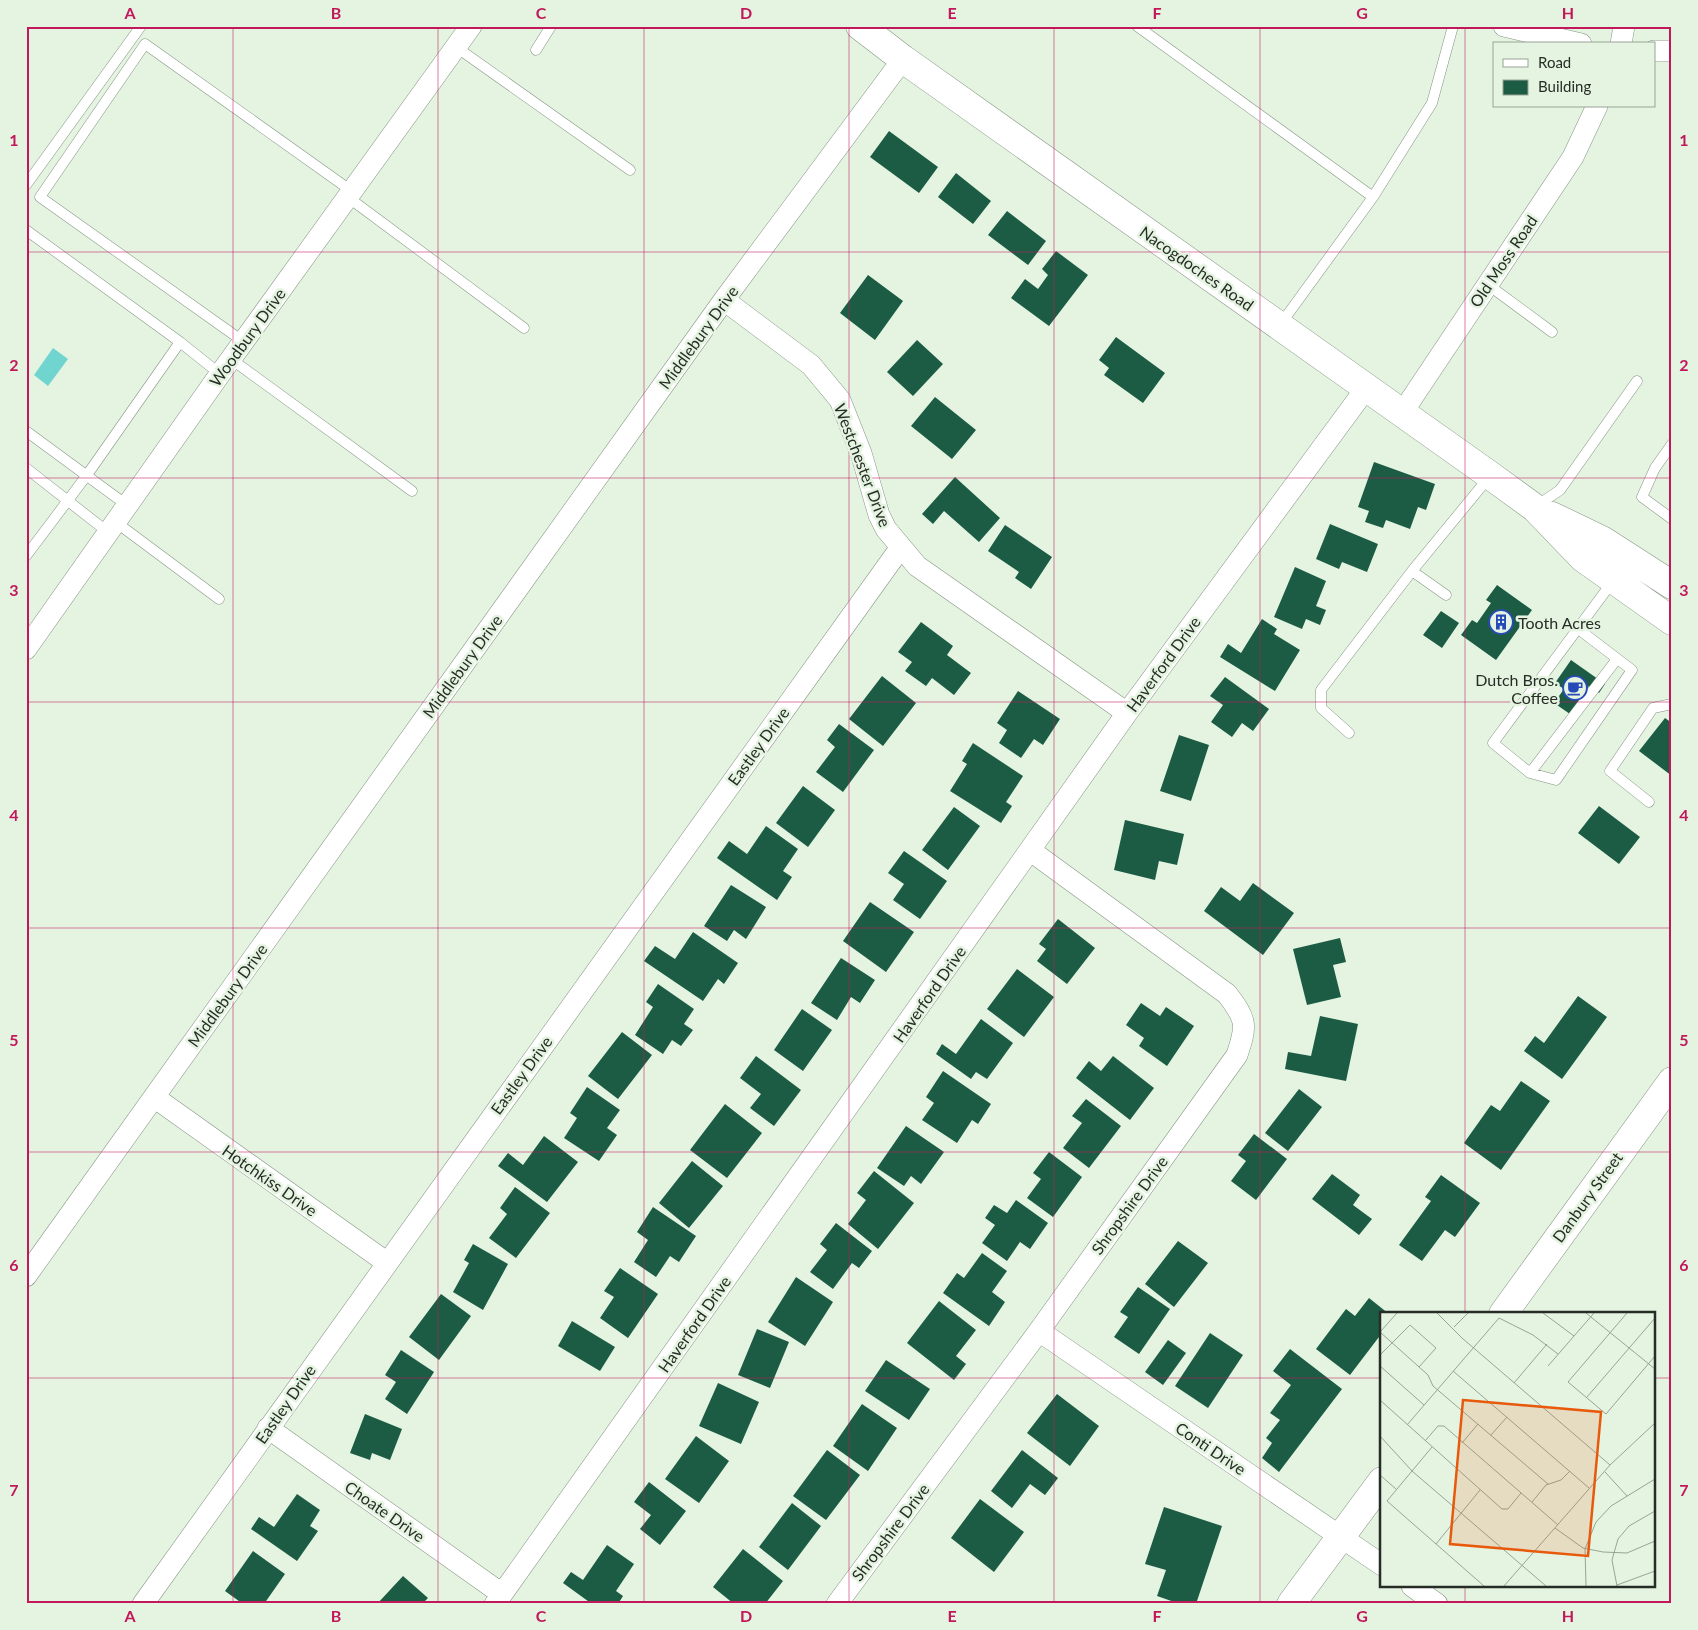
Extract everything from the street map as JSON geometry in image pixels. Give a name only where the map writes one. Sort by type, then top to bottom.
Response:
[{"type":"main road","name":"Nacogdoches Road","points":[[860,26],[903,59],[1491,476],[1534,508],[1583,558],[1672,621]]},
{"type":"main road","name":"Nacogdoches Road","points":[[1534,508],[1602,540],[1672,585]]},
{"type":"main road","name":"Danbury Street","points":[[1504,1312],[1672,1081]]},
{"type":"main road","points":[[1291,1604],[1380,1484]]},
{"type":"street","name":"Woodbury Drive","points":[[26,650],[225,367],[351,195],[471,26]]},
{"type":"street","points":[[1504,26],[1573,42]]},
{"type":"street","points":[[1621,42],[1624,26]]},
{"type":"street","points":[[1656,51],[1672,51]]},
{"type":"street","name":"Middlebury Drive","points":[[26,1276],[724,300],[903,59]]},
{"type":"street","name":"Old Moss Road","points":[[1402,413],[1573,157],[1596,108]]},
{"type":"street","name":"Westchester Drive","points":[[724,300],[811,365],[840,400],[861,453],[879,515],[886,529],[917,566],[1127,713]]},
{"type":"street","name":"Haverford Drive","points":[[498,1599],[1031,851],[1127,713],[1367,387]]},
{"type":"street","name":"Eastley Drive","points":[[144,1604],[386,1262],[901,547]]},
{"type":"street","name":"Shropshire Drive","points":[[837,1604],[1039,1331],[1237,1055],[1245,1030],[1239,1010],[1227,994],[1031,851]]},
{"type":"street","name":"Hotchkiss Drive","points":[[154,1097],[386,1262]]},
{"type":"street","name":"Conti Drive","points":[[1039,1331],[1380,1564]]},
{"type":"street","name":"Choate Drive","points":[[268,1428],[498,1599]]},
{"type":"street","points":[[1415,1588],[1437,1604]]},
{"type":"lane","points":[[26,185],[141,26]]},
{"type":"lane","points":[[536,50],[552,26]]},
{"type":"lane","points":[[1137,26],[1373,196]]},
{"type":"lane","points":[[1280,326],[1373,196],[1432,103],[1453,26]]},
{"type":"lane","points":[[244,342],[40,197],[145,44],[351,195],[524,328]]},
{"type":"lane","points":[[456,47],[630,170]]},
{"type":"lane","points":[[26,230],[180,342],[225,367],[412,490]]},
{"type":"lane","points":[[1487,284],[1552,332]]},
{"type":"lane","points":[[26,556],[87,476],[180,342]]},
{"type":"lane","points":[[1534,508],[1560,490],[1637,381]]},
{"type":"lane","points":[[26,430],[87,476],[118,521]]},
{"type":"lane","points":[[1672,444],[1655,468],[1642,497],[1672,519]]},
{"type":"lane","points":[[26,468],[68,500],[118,521],[220,599]]},
{"type":"lane","points":[[1349,733],[1321,708],[1321,690],[1412,571],[1491,476]]},
{"type":"lane","points":[[1412,571],[1446,595]]},
{"type":"lane","points":[[1577,628],[1632,670],[1556,780],[1530,774],[1494,743],[1577,628],[1614,580]]},
{"type":"lane","points":[[1530,774],[1617,659]]},
{"type":"lane","points":[[1649,802],[1610,771],[1653,708],[1672,704]]},
{"type":"water","points":[[53,348],[68,359],[48,386],[34,375]]},
{"type":"building","points":[[889,131],[938,167],[919,193],[870,157]]},
{"type":"building","points":[[956,173],[991,201],[973,224],[938,197]]},
{"type":"building","points":[[1007,211],[1046,241],[1028,265],[988,235]]},
{"type":"building","points":[[1056,251],[1088,275],[1049,326],[1011,298],[1025,279],[1038,289],[1048,275],[1042,269]]},
{"type":"building","points":[[868,275],[903,301],[875,340],[840,313]]},
{"type":"building","points":[[1116,337],[1165,373],[1143,403],[1104,375],[1109,368],[1099,360]]},
{"type":"building","points":[[917,340],[943,364],[913,396],[887,372]]},
{"type":"building","points":[[935,397],[976,430],[952,459],[911,426]]},
{"type":"building","points":[[1374,462],[1435,484],[1426,510],[1418,507],[1410,529],[1386,520],[1383,528],[1365,522],[1369,511],[1358,507]]},
{"type":"building","points":[[955,477],[1000,518],[979,542],[944,511],[933,524],[922,514]]},
{"type":"building","points":[[1330,524],[1378,544],[1367,572],[1342,562],[1339,569],[1316,559]]},
{"type":"building","points":[[1005,525],[1052,557],[1031,589],[1015,578],[1019,572],[988,551]]},
{"type":"building","points":[[1295,567],[1326,581],[1316,606],[1326,610],[1320,625],[1306,619],[1302,629],[1274,617]]},
{"type":"building","name":"Tooth Acres","points":[[1497,585],[1532,610],[1496,660],[1461,635],[1472,620],[1477,623],[1491,603],[1486,600]]},
{"type":"building","points":[[1441,611],[1459,623],[1442,648],[1423,635]]},
{"type":"building","points":[[1262,619],[1277,629],[1274,634],[1300,650],[1275,691],[1220,657],[1228,644],[1241,653]]},
{"type":"building","points":[[921,622],[953,646],[947,655],[971,673],[954,695],[932,678],[926,686],[905,671],[912,662],[898,652]]},
{"type":"building","name":"Dutch Bros. Coffee","points":[[1571,660],[1605,684],[1599,693],[1589,686],[1570,714],[1554,703],[1564,689],[1555,683]]},
{"type":"building","points":[[882,676],[916,703],[883,746],[849,719]]},
{"type":"building","points":[[1225,677],[1269,709],[1253,731],[1242,723],[1232,737],[1211,722],[1223,705],[1210,696]]},
{"type":"building","points":[[1018,691],[1060,719],[1043,745],[1034,739],[1021,758],[999,743],[1007,730],[997,723]]},
{"type":"building","points":[[1665,718],[1672,723],[1672,776],[1639,751]]},
{"type":"building","points":[[839,724],[874,750],[843,792],[816,772],[835,747],[827,740]]},
{"type":"building","points":[[1179,735],[1209,745],[1191,801],[1160,791]]},
{"type":"building","points":[[973,743],[1023,776],[1006,802],[1012,806],[1001,823],[950,791],[967,764],[962,761]]},
{"type":"building","points":[[803,786],[835,810],[808,847],[776,823]]},
{"type":"building","points":[[1599,806],[1640,837],[1619,864],[1578,833]]},
{"type":"building","points":[[954,807],[980,826],[948,870],[922,850]]},
{"type":"building","points":[[1125,820],[1184,834],[1177,865],[1159,861],[1155,880],[1114,870]]},
{"type":"building","points":[[766,826],[798,849],[783,871],[792,877],[777,900],[717,858],[729,841],[747,854]]},
{"type":"building","points":[[904,851],[947,881],[920,919],[893,900],[904,884],[888,873]]},
{"type":"building","points":[[1253,883],[1294,913],[1263,955],[1204,911],[1221,887],[1240,901]]},
{"type":"building","points":[[731,885],[766,907],[746,939],[734,930],[727,941],[704,926]]},
{"type":"building","points":[[870,902],[914,932],[886,972],[843,941]]},
{"type":"building","points":[[1058,919],[1095,948],[1067,984],[1037,961],[1046,949],[1039,944]]},
{"type":"building","points":[[693,932],[738,963],[724,984],[718,979],[703,1001],[644,961],[655,946],[675,959]]},
{"type":"building","points":[[1340,938],[1346,962],[1333,965],[1341,997],[1307,1005],[1293,949]]},
{"type":"building","points":[[841,958],[875,980],[860,1003],[851,997],[837,1020],[811,1003]]},
{"type":"building","points":[[1017,969],[1054,997],[1024,1037],[987,1009]]},
{"type":"building","points":[[658,984],[694,1009],[684,1024],[693,1030],[681,1046],[672,1040],[663,1054],[635,1035],[653,1007],[646,1002]]},
{"type":"building","points":[[1578,996],[1607,1017],[1562,1079],[1524,1051],[1535,1036],[1544,1043]]},
{"type":"building","points":[[1141,1003],[1160,1016],[1166,1007],[1194,1026],[1167,1066],[1139,1046],[1144,1038],[1126,1025]]},
{"type":"building","points":[[802,1009],[832,1030],[803,1071],[774,1050]]},
{"type":"building","points":[[1320,1016],[1358,1024],[1346,1081],[1285,1069],[1288,1052],[1311,1056]]},
{"type":"building","points":[[981,1019],[1013,1043],[987,1079],[976,1072],[971,1079],[936,1054],[942,1044],[956,1054]]},
{"type":"building","points":[[622,1032],[652,1055],[618,1099],[588,1076]]},
{"type":"building","points":[[756,1056],[801,1090],[774,1126],[750,1108],[761,1094],[740,1078]]},
{"type":"building","points":[[1113,1056],[1154,1088],[1130,1120],[1076,1078],[1089,1061],[1101,1071]]},
{"type":"building","points":[[943,1071],[991,1104],[978,1124],[972,1120],[957,1143],[922,1120],[934,1103],[926,1097]]},
{"type":"building","points":[[1521,1081],[1550,1101],[1501,1170],[1464,1143],[1491,1105],[1500,1111]]},
{"type":"building","points":[[587,1087],[620,1110],[607,1128],[617,1135],[599,1161],[564,1138],[577,1118],[570,1113]]},
{"type":"building","points":[[1299,1089],[1322,1107],[1288,1151],[1265,1133]]},
{"type":"building","points":[[1086,1099],[1121,1126],[1089,1168],[1063,1148],[1082,1123],[1072,1116]]},
{"type":"building","points":[[725,1104],[762,1133],[727,1178],[690,1150]]},
{"type":"building","points":[[906,1126],[944,1152],[921,1184],[911,1176],[904,1186],[877,1168]]},
{"type":"building","points":[[1254,1134],[1287,1159],[1256,1200],[1231,1181],[1246,1161],[1238,1155]]},
{"type":"building","points":[[544,1136],[578,1162],[547,1202],[498,1166],[508,1153],[523,1165]]},
{"type":"building","points":[[1049,1152],[1082,1177],[1053,1217],[1027,1198],[1041,1179],[1033,1173]]},
{"type":"building","points":[[692,1161],[723,1186],[689,1228],[659,1203]]},
{"type":"building","points":[[874,1171],[914,1203],[878,1249],[848,1224],[866,1200],[857,1193]]},
{"type":"building","points":[[1332,1174],[1360,1195],[1353,1205],[1372,1219],[1359,1235],[1312,1199]]},
{"type":"building","points":[[1441,1175],[1480,1203],[1455,1237],[1445,1230],[1422,1261],[1399,1245],[1431,1201],[1425,1197]]},
{"type":"building","points":[[515,1187],[550,1213],[516,1258],[489,1238],[507,1214],[500,1208]]},
{"type":"building","points":[[1016,1200],[1048,1223],[1030,1249],[1020,1242],[1007,1261],[982,1243],[995,1225],[985,1218],[994,1205],[1007,1213]]},
{"type":"building","points":[[653,1207],[696,1236],[679,1262],[670,1256],[656,1277],[634,1262],[648,1240],[637,1232]]},
{"type":"building","points":[[836,1223],[872,1251],[859,1268],[852,1263],[833,1289],[810,1272],[827,1250],[820,1244]]},
{"type":"building","points":[[1178,1241],[1208,1263],[1174,1307],[1145,1284]]},
{"type":"building","points":[[473,1244],[508,1264],[483,1310],[453,1292],[469,1263],[464,1260]]},
{"type":"building","points":[[982,1253],[1007,1271],[992,1292],[1005,1302],[989,1326],[943,1293],[957,1273],[964,1278]]},
{"type":"building","points":[[620,1268],[658,1294],[628,1338],[600,1318],[614,1297],[604,1291]]},
{"type":"building","points":[[796,1277],[833,1302],[805,1346],[768,1322]]},
{"type":"building","points":[[1138,1287],[1170,1309],[1139,1354],[1114,1337],[1128,1317],[1120,1312]]},
{"type":"building","points":[[441,1294],[471,1316],[439,1360],[409,1337]]},
{"type":"building","points":[[1369,1298],[1386,1312],[1380,1312],[1380,1336],[1350,1375],[1316,1349],[1346,1309],[1355,1316]]},
{"type":"building","points":[[939,1301],[976,1330],[956,1356],[966,1364],[954,1380],[907,1343]]},
{"type":"building","points":[[572,1321],[615,1347],[600,1371],[558,1346]]},
{"type":"building","points":[[757,1329],[789,1342],[770,1388],[738,1375]]},
{"type":"building","points":[[1210,1333],[1243,1355],[1208,1408],[1175,1386]]},
{"type":"building","points":[[1168,1340],[1186,1353],[1163,1385],[1145,1372]]},
{"type":"building","points":[[1290,1349],[1342,1389],[1279,1472],[1262,1458],[1272,1443],[1266,1438],[1280,1420],[1270,1413],[1291,1385],[1273,1371]]},
{"type":"building","points":[[401,1350],[434,1372],[407,1414],[385,1399],[396,1382],[385,1375]]},
{"type":"building","points":[[886,1360],[930,1389],[909,1420],[865,1391]]},
{"type":"building","points":[[718,1383],[759,1402],[741,1444],[699,1426]]},
{"type":"building","points":[[1057,1394],[1099,1426],[1070,1466],[1027,1433]]},
{"type":"building","points":[[862,1404],[897,1428],[868,1471],[833,1446]]},
{"type":"building","points":[[365,1414],[402,1429],[390,1460],[372,1453],[370,1460],[350,1453]]},
{"type":"building","points":[[696,1436],[729,1461],[699,1503],[665,1479]]},
{"type":"building","points":[[827,1450],[860,1475],[826,1520],[793,1496]]},
{"type":"building","points":[[1022,1450],[1058,1478],[1045,1495],[1030,1484],[1012,1508],[991,1491]]},
{"type":"building","points":[[649,1482],[686,1511],[660,1545],[640,1529],[651,1515],[634,1502]]},
{"type":"building","points":[[297,1494],[320,1510],[310,1526],[318,1531],[297,1561],[251,1529],[259,1517],[274,1527]]},
{"type":"building","points":[[980,1499],[1024,1532],[994,1572],[951,1538]]},
{"type":"building","points":[[792,1503],[821,1526],[788,1570],[759,1547]]},
{"type":"building","points":[[1164,1507],[1222,1526],[1196,1604],[1180,1604],[1157,1596],[1166,1570],[1145,1564]]},
{"type":"building","points":[[607,1545],[634,1564],[616,1591],[623,1596],[618,1604],[592,1604],[563,1583],[571,1572],[583,1580]]},
{"type":"building","points":[[743,1549],[783,1581],[765,1604],[734,1604],[713,1587]]},
{"type":"building","points":[[253,1551],[285,1574],[264,1604],[243,1604],[225,1591]]},
{"type":"building","points":[[403,1576],[428,1598],[422,1604],[377,1604]]},
{"type":"place","name":"Tooth Acres","points":[[1501,622]]},
{"type":"place","name":"Dutch Bros. Coffee","points":[[1575,688]]}]
